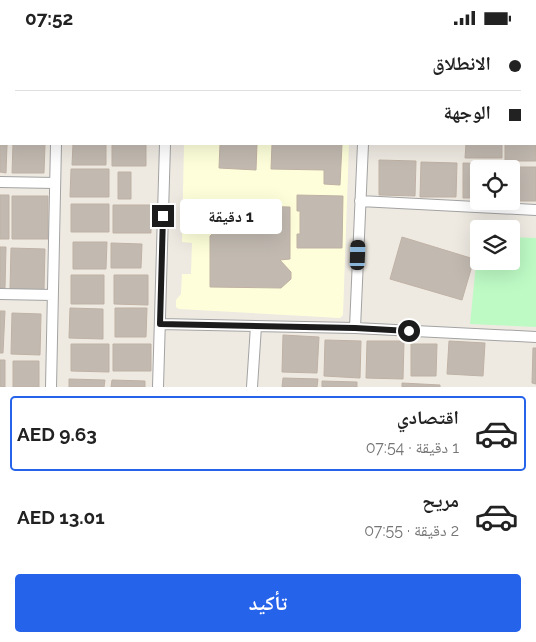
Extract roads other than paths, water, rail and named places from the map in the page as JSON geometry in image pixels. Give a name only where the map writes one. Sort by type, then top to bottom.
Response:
[{"type":"lane","points":[[51,387],[56,145]]},
{"type":"lane","points":[[158,387],[165,145]]},
{"type":"lane","points":[[355,328],[362,145]]},
{"type":"lane","points":[[0,182],[56,183]]},
{"type":"lane","points":[[360,201],[536,210]]},
{"type":"lane","points":[[0,294],[53,295]]},
{"type":"lane","points":[[160,324],[355,328],[536,337]]},
{"type":"lane","points":[[252,387],[256,327]]}]
